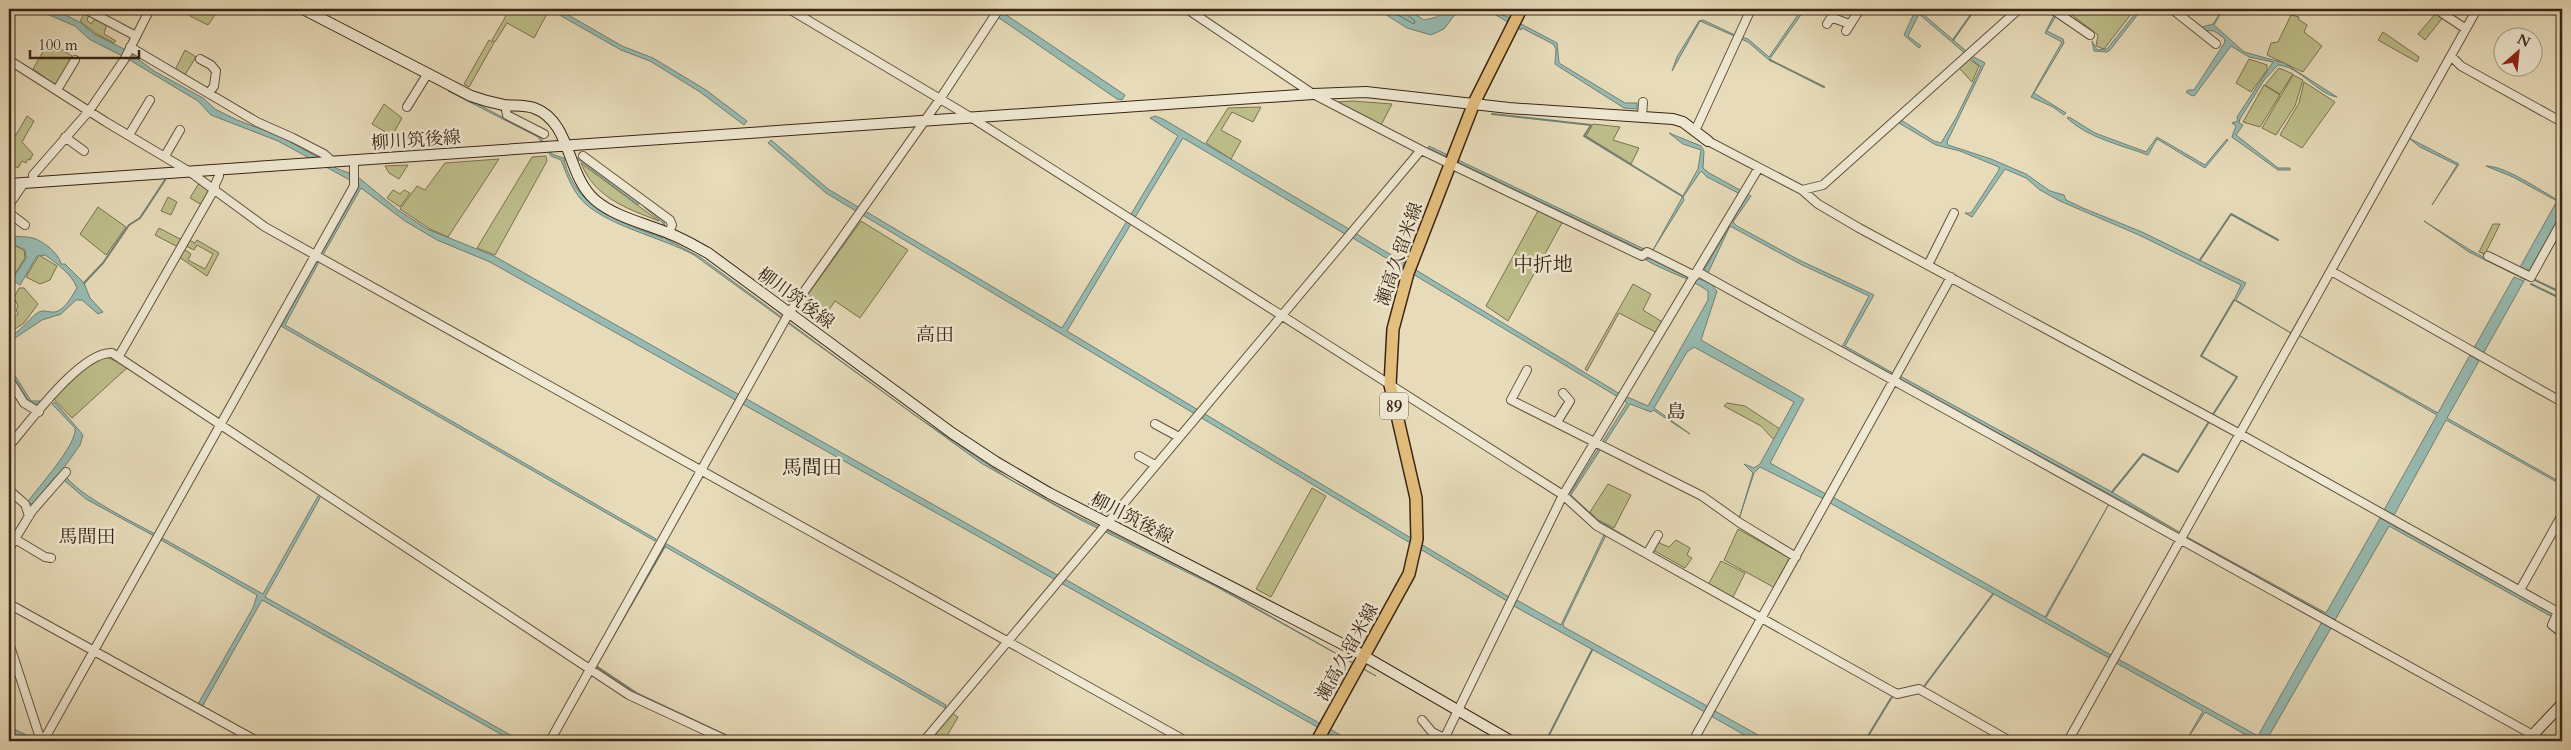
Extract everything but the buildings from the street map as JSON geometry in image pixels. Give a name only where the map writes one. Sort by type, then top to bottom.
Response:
[{"type":"main road","points":[[303,9],[471,96],[504,105],[534,108],[550,117],[561,131],[566,144],[1366,92],[1509,108],[1673,119],[1695,131],[1708,141]]},
{"type":"main road","name":"瀬高久留米線","points":[[1322,733],[1401,592],[1416,544],[1416,498],[1390,385],[1393,329],[1409,269],[1453,161],[1474,103],[1521,9]]},
{"type":"main road","name":"柳川筑後線","points":[[9,184],[354,161],[566,144],[572,166],[585,190],[597,202],[669,233],[708,253],[952,433],[996,462],[1048,493],[1107,523],[1361,663],[1458,709],[1511,741]]},
{"type":"main road","points":[[2530,738],[2562,704]]},
{"type":"street","points":[[86,9],[136,36]]},
{"type":"street","points":[[9,205],[89,111],[130,47],[150,9]]},
{"type":"street","points":[[789,9],[972,118],[1563,494],[1597,526],[1897,694],[1919,689],[2010,741]]},
{"type":"street","points":[[550,741],[790,313],[940,99],[999,9]]},
{"type":"street","points":[[1187,9],[1313,94],[1421,150],[1453,161],[1642,256],[1647,252],[1696,274],[2181,538],[2530,738]]},
{"type":"street","points":[[1695,131],[1751,9]]},
{"type":"street","points":[[1827,24],[1830,19],[1836,19],[1847,28],[1860,9]]},
{"type":"street","points":[[1802,190],[1823,184],[2019,9]]},
{"type":"street","points":[[2052,9],[2090,35]]},
{"type":"street","points":[[2172,9],[2216,44]]},
{"type":"street","points":[[2436,9],[2466,29]]},
{"type":"street","points":[[2068,741],[2477,9]]},
{"type":"street","points":[[130,47],[268,128],[324,154],[333,162]]},
{"type":"street","points":[[2451,56],[2461,66],[2562,122]]},
{"type":"street","points":[[200,59],[211,65],[216,71],[216,78],[209,93]]},
{"type":"street","points":[[9,60],[214,187],[265,227],[1186,741]]},
{"type":"street","points":[[57,90],[75,60]]},
{"type":"street","points":[[407,107],[428,74]]},
{"type":"street","points":[[129,135],[150,100]]},
{"type":"street","points":[[1642,116],[1643,102]]},
{"type":"street","points":[[504,105],[507,115],[544,134]]},
{"type":"street","points":[[165,156],[180,130]]},
{"type":"street","points":[[65,137],[84,151]]},
{"type":"street","points":[[1708,141],[1758,169],[1802,190],[1818,204],[2240,434],[2520,590],[2558,612],[2552,625],[2562,633]]},
{"type":"street","points":[[924,741],[1421,150]]},
{"type":"street","points":[[582,156],[670,220],[672,225],[669,233]]},
{"type":"street","points":[[44,740],[354,186],[354,161]]},
{"type":"street","points":[[119,356],[214,187],[219,176],[219,169]]},
{"type":"street","points":[[1422,720],[1432,732],[1443,740],[1563,494],[1758,169]]},
{"type":"street","points":[[9,213],[25,225]]},
{"type":"street","points":[[1928,265],[1954,213]]},
{"type":"street","points":[[2488,256],[2531,277],[2562,221]]},
{"type":"street","points":[[2330,271],[2562,402]]},
{"type":"street","points":[[1693,741],[1951,277]]},
{"type":"street","points":[[9,446],[62,384],[89,359],[102,352],[119,356],[220,426],[629,695],[728,741]]},
{"type":"street","points":[[1527,370],[1511,400],[1557,422],[1594,444],[1702,496],[1740,523],[1796,556]]},
{"type":"street","points":[[9,379],[24,403],[39,412]]},
{"type":"street","points":[[1557,422],[1570,401],[1563,393]]},
{"type":"street","points":[[1155,424],[1179,437]]},
{"type":"street","points":[[1139,456],[1155,465]]},
{"type":"street","points":[[9,550],[29,516],[66,472]]},
{"type":"street","points":[[9,490],[24,504],[29,516]]},
{"type":"street","points":[[2520,590],[2562,515]]},
{"type":"street","points":[[1647,554],[1658,535]]},
{"type":"street","points":[[15,539],[45,557],[51,558]]},
{"type":"street","points":[[9,604],[257,741]]},
{"type":"street","points":[[9,643],[44,740]]},
{"type":"green space","points":[[194,9],[219,9],[208,25],[190,16]]},
{"type":"green space","points":[[510,9],[549,10],[534,38],[507,23],[495,42],[492,40]]},
{"type":"green space","points":[[2064,9],[2135,9],[2104,49],[2096,46],[2098,35]]},
{"type":"green space","points":[[86,11],[90,12],[87,20],[91,24],[96,17],[107,23],[104,34],[116,41],[114,43],[95,33],[80,21]]},
{"type":"green space","points":[[2437,12],[2444,16],[2425,40],[2418,34]]},
{"type":"green space","points":[[2291,15],[2299,17],[2298,19],[2307,25],[2304,32],[2322,46],[2303,72],[2267,55],[2271,43],[2278,42]]},
{"type":"green space","points":[[2383,32],[2419,57],[2417,62],[2378,40]]},
{"type":"green space","points":[[489,40],[494,43],[469,87],[464,84]]},
{"type":"green space","points":[[49,41],[75,58],[57,86],[33,69]]},
{"type":"green space","points":[[185,50],[196,57],[183,78],[174,72]]},
{"type":"green space","points":[[1969,59],[1979,66],[1972,82],[1959,68]]},
{"type":"green space","points":[[2249,59],[2267,65],[2267,70],[2251,92],[2236,83]]},
{"type":"green space","points":[[2279,68],[2293,74],[2280,94],[2265,85]]},
{"type":"green space","points":[[2293,75],[2303,80],[2295,106],[2276,135],[2262,128]]},
{"type":"green space","points":[[2304,82],[2335,102],[2302,148],[2280,135],[2299,103]]},
{"type":"green space","points":[[2264,85],[2280,95],[2260,127],[2243,122]]},
{"type":"green space","points":[[1353,101],[1392,104],[1381,125],[1337,102]]},
{"type":"green space","points":[[384,104],[402,118],[392,136],[372,124]]},
{"type":"green space","points":[[1261,107],[1253,122],[1232,112],[1221,130],[1241,141],[1231,159],[1206,143],[1228,108]]},
{"type":"green space","points":[[27,116],[34,121],[22,142],[33,154],[26,163],[22,161],[18,168],[9,163],[9,147]]},
{"type":"green space","points":[[1593,124],[1620,127],[1613,140],[1639,148],[1631,164],[1586,136]]},
{"type":"green space","points":[[546,156],[547,161],[495,255],[477,248],[532,157]]},
{"type":"green space","points":[[499,159],[448,237],[430,229],[400,209],[417,186],[425,190],[445,163]]},
{"type":"green space","points":[[581,163],[659,221],[624,206],[603,193],[594,185]]},
{"type":"green space","points":[[408,165],[399,179],[389,173],[385,166]]},
{"type":"green space","points":[[199,183],[210,190],[202,205],[190,198]]},
{"type":"green space","points":[[393,190],[400,194],[404,190],[410,193],[400,207],[387,198]]},
{"type":"green space","points":[[168,197],[177,202],[171,215],[161,211]]},
{"type":"green space","points":[[98,207],[126,227],[106,255],[80,234]]},
{"type":"green space","points":[[1539,209],[1563,221],[1508,321],[1486,306]]},
{"type":"green space","points":[[861,221],[908,250],[860,318],[835,301],[819,324],[798,308]]},
{"type":"green space","points":[[2493,224],[2500,224],[2485,254],[2479,252]]},
{"type":"green space","points":[[159,228],[182,240],[178,247],[155,235]]},
{"type":"green space","points":[[189,240],[195,243],[197,240],[219,253],[207,276],[179,257],[184,249],[191,254],[188,260],[205,269],[213,254],[197,245],[194,250],[186,246]]},
{"type":"green space","points":[[9,243],[24,250],[25,258],[10,282]]},
{"type":"green space","points":[[39,255],[57,266],[50,280],[40,284],[26,277]]},
{"type":"green space","points":[[1633,284],[1651,294],[1643,310],[1664,323],[1657,333],[1619,313],[1587,371],[1585,369]]},
{"type":"green space","points":[[19,288],[24,288],[38,304],[24,323],[9,333],[9,322],[18,314],[16,310],[18,306],[14,298]]},
{"type":"green space","points":[[105,356],[128,367],[72,418],[54,399],[70,379],[84,367]]},
{"type":"green space","points":[[1727,403],[1745,406],[1780,429],[1774,440],[1761,426],[1724,406]]},
{"type":"green space","points":[[1608,484],[1631,495],[1614,528],[1598,520],[1590,512]]},
{"type":"green space","points":[[1312,488],[1326,496],[1271,597],[1256,589]]},
{"type":"green space","points":[[1738,529],[1791,559],[1775,588],[1724,560]]},
{"type":"green space","points":[[1676,540],[1690,548],[1687,555],[1692,558],[1685,568],[1653,550],[1657,542],[1669,547]]},
{"type":"green space","points":[[1721,561],[1745,573],[1732,599],[1708,585]]},
{"type":"green space","points":[[952,713],[958,717],[944,741],[928,741]]},
{"type":"water","points":[[35,9],[50,9],[60,12],[81,23],[94,34],[126,50],[154,71],[203,98],[215,109],[237,120],[282,137],[338,169],[349,173],[350,180],[278,141],[211,115],[198,101],[128,59],[89,39],[75,26]]},
{"type":"water","points":[[549,9],[558,9],[622,46],[653,58],[706,90],[747,121],[744,125],[700,92],[650,61],[621,50]]},
{"type":"water","points":[[986,9],[997,9],[1002,12],[1125,95],[1122,100],[1117,99]]},
{"type":"water","points":[[1377,9],[1407,9],[1424,20],[1437,17],[1443,9],[1459,9],[1444,29],[1431,35],[1407,28]]},
{"type":"water","points":[[1486,9],[1508,17],[1557,43],[1559,63],[1625,103],[1637,103],[1637,109],[1624,108],[1555,64],[1556,49],[1553,44],[1522,28],[1521,30]]},
{"type":"water","points":[[1802,9],[1805,9],[1769,60],[1748,42],[1700,21],[1672,71],[1677,57],[1699,21],[1703,20],[1748,39],[1769,57]]},
{"type":"water","points":[[1913,9],[1917,9],[1972,56],[1985,63],[1947,142],[1948,145],[1991,159],[2026,174],[2050,191],[2064,195],[2066,200],[2142,232],[2246,283],[2236,300],[2291,333],[2234,300],[2241,285],[2139,235],[2060,201],[2040,190],[2026,178],[2005,169],[1972,217],[1965,213],[1971,213],[1999,170],[1999,167],[1960,151],[1936,145],[1899,123],[1901,120],[1934,141],[1941,143],[1956,118],[1981,67],[1919,14],[1908,36],[1921,46],[1919,48],[1904,35],[1915,11]]},
{"type":"water","points":[[2139,9],[2142,9],[2110,50],[2107,52],[2094,51],[2092,41],[2097,50],[2107,49]]},
{"type":"water","points":[[2223,9],[2214,25],[2244,52],[2284,63],[2337,97],[2323,91],[2294,70],[2278,65],[2264,80],[2240,119],[2239,123],[2243,125],[2236,135],[2278,168],[2290,168],[2290,170],[2278,170],[2232,137],[2236,126],[2232,123],[2238,121],[2237,117],[2273,62],[2249,57],[2231,46],[2195,95],[2192,96],[2186,92],[2194,90],[2225,42],[2224,38],[2214,31],[2201,30],[2190,21],[2192,19],[2202,27],[2213,24]]},
{"type":"water","points":[[2054,15],[2056,16],[2047,31],[2063,39],[2064,43],[2034,93],[2066,113],[2064,115],[2053,107],[2031,97],[2062,42],[2045,33]]},
{"type":"water","points":[[449,89],[540,137],[552,154],[563,158],[579,158],[639,203],[638,205],[579,160],[564,160],[570,177],[579,191],[602,212],[616,220],[663,238],[663,223],[644,207],[664,221],[666,239],[700,257],[890,397],[694,255],[617,223],[590,207],[574,189],[561,160],[551,156],[538,137],[448,91]]},
{"type":"water","points":[[1155,116],[1349,229],[1345,234],[1183,138],[1134,219],[1130,216],[1178,136],[1150,118]]},
{"type":"water","points":[[2069,117],[2095,133],[2146,152],[2157,137],[2205,165],[2228,140],[2205,168],[2157,139],[2148,155],[2095,136],[2075,125],[2067,118]]},
{"type":"water","points":[[1669,133],[1701,146],[1704,151],[1703,168],[1751,196],[1733,222],[1737,226],[1799,260],[1874,295],[1845,346],[1893,373],[1892,376],[1842,347],[1869,296],[1800,264],[1730,226],[1708,273],[1704,270],[1746,197],[1707,177],[1701,171],[1683,197],[1684,200],[1653,250],[1698,169],[1701,150],[1683,144]]},
{"type":"water","points":[[2409,138],[2459,164],[2432,205],[2457,165],[2420,147]]},
{"type":"water","points":[[771,140],[828,189],[1062,328],[1127,221],[1131,224],[1067,331],[1509,597],[1507,601],[826,193],[768,143]]},
{"type":"water","points":[[1429,146],[1644,249],[1643,251],[1428,148]]},
{"type":"water","points":[[2486,166],[2513,174],[2558,200],[2562,192],[2562,212],[2528,273],[2519,269],[2557,201],[2513,177]]},
{"type":"water","points":[[358,177],[398,210],[427,229],[494,256],[1351,741],[1342,741],[490,262],[437,240],[405,221],[361,188],[323,255],[321,254],[359,187]]},
{"type":"water","points":[[2424,221],[2470,250],[2526,280],[2469,252]]},
{"type":"water","points":[[1355,233],[1620,394],[1618,397],[1351,237]]},
{"type":"water","points":[[9,236],[33,238],[50,248],[61,264],[65,264],[84,283],[90,298],[103,312],[98,314],[82,300],[76,300],[61,314],[42,320],[9,342],[9,337],[39,312],[55,312],[62,309],[77,288],[68,274],[45,255],[37,256],[20,285],[12,280],[26,258],[25,250],[9,242]]},
{"type":"water","points":[[1649,258],[1695,281],[1697,278],[1712,284],[1717,291],[1701,340],[1804,399],[1770,463],[1826,494],[1824,499],[1760,467],[1754,473],[1739,519],[1753,473],[1744,464],[1754,468],[1760,464],[1794,402],[1694,347],[1687,352],[1654,408],[1690,434],[1653,410],[1651,412],[1630,404],[1571,495],[1598,520],[1647,549],[1597,521],[1569,495],[1627,403],[1623,399],[1625,396],[1648,406],[1708,300],[1708,291],[1694,282],[1646,260]]},
{"type":"water","points":[[317,261],[319,262],[285,325],[656,539],[655,541],[281,326]]},
{"type":"water","points":[[2514,277],[2524,281],[2484,352],[2478,352],[2474,348]]},
{"type":"water","points":[[2300,336],[2438,413],[2470,355],[2479,361],[2447,418],[2562,483],[2562,485],[2446,420],[2394,515],[2384,510],[2437,415]]},
{"type":"water","points":[[9,366],[31,401],[40,401],[41,404],[35,404],[24,397],[15,385]]},
{"type":"water","points":[[1900,376],[2112,492],[2179,532],[1899,379]]},
{"type":"water","points":[[55,402],[83,435],[80,445],[63,469],[67,477],[88,496],[155,534],[154,536],[86,499],[59,476],[54,478],[33,504],[27,503],[64,455],[74,435],[75,428],[52,404]]},
{"type":"water","points":[[919,418],[1011,480],[1073,514],[1205,579],[1376,676],[1215,586],[1081,520],[981,463]]},
{"type":"water","points":[[318,496],[320,498],[265,597],[521,741],[513,741],[262,600],[202,707],[198,704],[253,608],[257,595],[161,540],[162,538],[263,594]]},
{"type":"water","points":[[1833,497],[2045,617],[2109,504],[2046,618],[2111,655],[2109,658],[1830,503]]},
{"type":"water","points":[[2380,518],[2553,614],[2552,617],[2389,526],[2335,620],[2185,536],[2326,613]]},
{"type":"water","points":[[1604,535],[1606,535],[1563,624],[1564,627],[1707,706],[1705,712],[1512,605],[1515,599],[1561,625]]},
{"type":"water","points":[[665,543],[946,705],[945,708],[664,546]]},
{"type":"water","points":[[2322,622],[2331,628],[2266,741],[2257,741],[2205,712],[2186,741],[2203,711],[2116,663],[2118,659],[2258,736]]},
{"type":"water","points":[[1715,711],[1768,741],[1755,741],[1711,716]]},
{"type":"water","points":[[9,727],[40,741],[18,741],[9,737]]},
{"type":"waterway","points":[[1953,40],[1975,9]]},
{"type":"waterway","points":[[1770,60],[1824,87]]},
{"type":"waterway","points":[[1492,114],[1591,125],[1584,136],[1682,196]]},
{"type":"waterway","points":[[84,283],[103,263],[129,225],[140,218],[165,180]]},
{"type":"waterway","points":[[2200,260],[2231,214],[2278,240]]},
{"type":"waterway","points":[[2533,279],[2562,293]]},
{"type":"waterway","points":[[2531,284],[2562,299]]},
{"type":"waterway","points":[[2212,416],[2237,377],[2201,356],[2234,300]]},
{"type":"waterway","points":[[2112,492],[2143,454],[2178,472],[2210,420]]},
{"type":"waterway","points":[[1089,504],[1108,515]]},
{"type":"waterway","points":[[665,546],[596,666],[638,694],[738,741]]},
{"type":"waterway","points":[[1923,688],[1993,594]]},
{"type":"waterway","points":[[1763,623],[1779,632]]},
{"type":"waterway","points":[[1546,741],[1592,650]]},
{"type":"waterway","points":[[1865,741],[1893,695]]},
{"type":"waterway","points":[[258,738],[265,741]]},
{"type":"district","name":"中折地","points":[[1543,264]]},
{"type":"district","name":"高田","points":[[935,334]]},
{"type":"district","name":"島","points":[[1676,411]]},
{"type":"district","name":"馬間田","points":[[812,467]]},
{"type":"district","name":"馬間田","points":[[87,536]]}]
